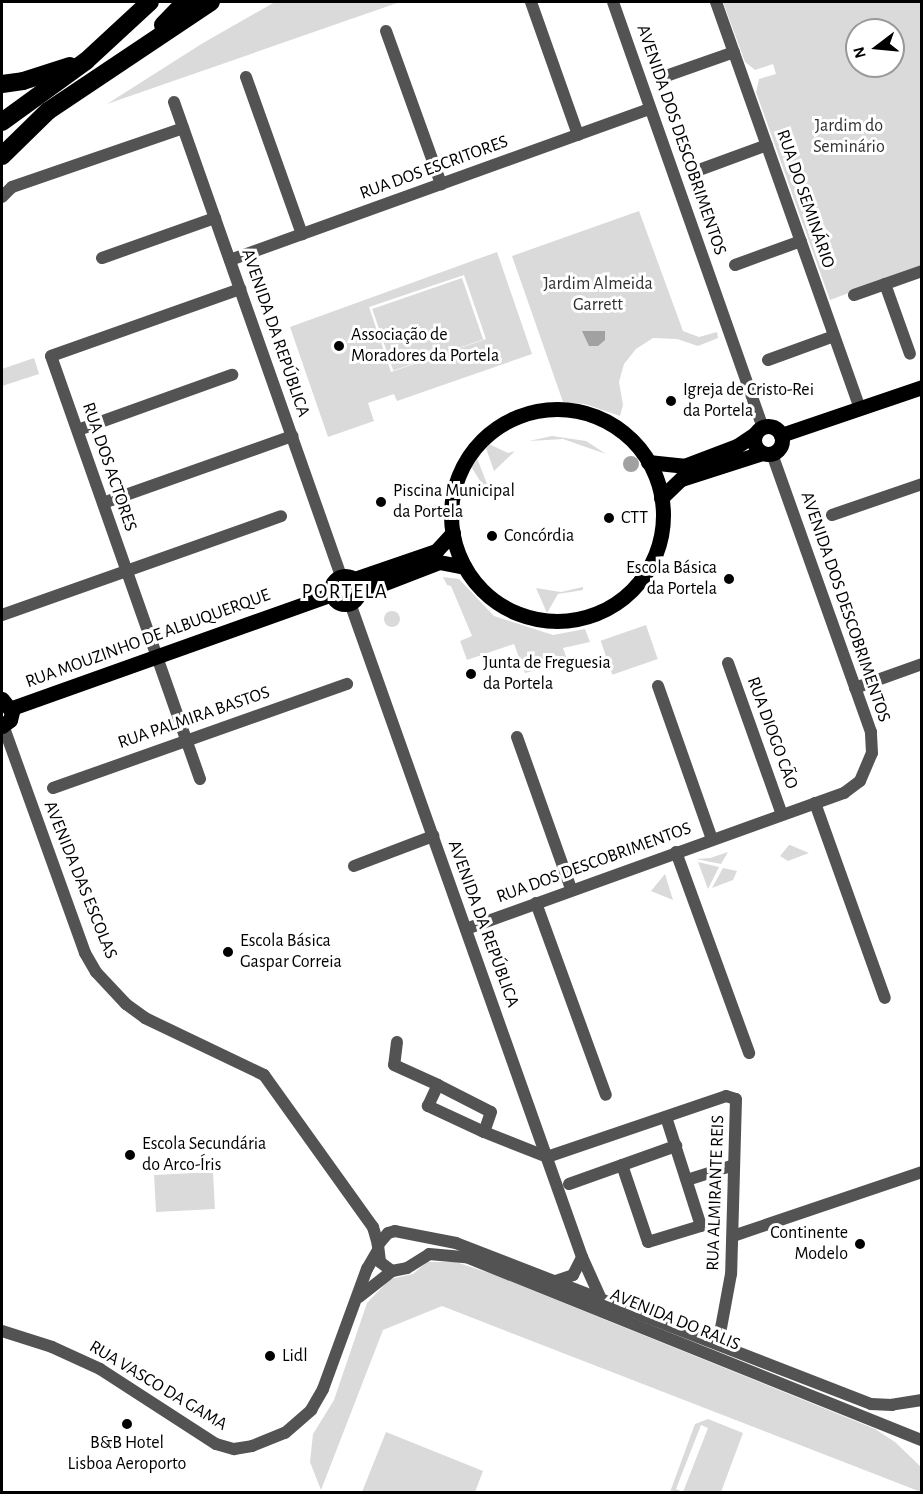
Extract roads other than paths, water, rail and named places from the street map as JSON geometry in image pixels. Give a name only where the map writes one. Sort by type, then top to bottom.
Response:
[{"type":"highway","points":[[2,122],[86,61],[150,2]]},
{"type":"highway","points":[[148,42],[185,2]]},
{"type":"highway","points":[[2,156],[48,111],[211,2]]},
{"type":"highway","points":[[2,84],[23,81],[86,61]]},
{"type":"main road","points":[[781,435],[921,387]]},
{"type":"main road","points":[[559,409],[596,417],[628,438],[648,462],[661,498],[661,531],[649,567],[625,596],[592,615],[554,621],[517,613],[485,593],[465,567],[453,533],[452,500],[464,464],[488,434],[521,416],[559,409]]},
{"type":"main road","points":[[648,462],[684,466],[737,446],[759,431],[775,428],[781,435],[781,445],[767,454],[681,479],[661,498]]},
{"type":"main road","points":[[759,431],[754,443],[767,454]]},
{"type":"main road","points":[[351,588],[436,551],[453,533]]},
{"type":"main road","points":[[351,588],[439,562],[465,567]]},
{"type":"main road","name":"RUA MOUZINHO DE ALBUQUERQUE","points":[[7,704],[156,657],[332,594],[342,603],[351,588]]},
{"type":"main road","points":[[2,726],[10,720],[7,704]]},
{"type":"street","points":[[531,2],[578,135]]},
{"type":"street","name":"AVENIDA DOS DESCOBRIMENTOS","points":[[613,2],[759,431]]},
{"type":"street","name":"RUA DO SEMINÁRIO","points":[[716,2],[860,408]]},
{"type":"street","points":[[386,30],[441,184]]},
{"type":"street","points":[[666,76],[734,52]]},
{"type":"street","points":[[246,77],[302,234]]},
{"type":"street","name":"AVENIDA DA REPÚBLICA","points":[[174,102],[292,436],[351,588],[433,836],[582,1257],[601,1299]]},
{"type":"street","name":"RUA DOS ESCRITORES","points":[[230,261],[650,109]]},
{"type":"street","points":[[2,197],[12,187],[183,128]]},
{"type":"street","points":[[699,171],[767,145]]},
{"type":"street","points":[[102,258],[215,218]]},
{"type":"street","points":[[735,265],[801,242]]},
{"type":"street","points":[[854,295],[921,271]]},
{"type":"street","points":[[885,284],[910,354]]},
{"type":"street","name":"RUA DOS ACTORES","points":[[200,779],[51,356],[240,289]]},
{"type":"street","points":[[768,360],[834,336]]},
{"type":"street","points":[[78,430],[232,375]]},
{"type":"street","points":[[103,503],[292,436]]},
{"type":"street","name":"AVENIDA DOS DESCOBRIMENTOS","points":[[735,831],[843,793],[860,781],[868,768],[872,753],[871,732],[767,454]]},
{"type":"street","points":[[832,515],[921,484]]},
{"type":"street","points":[[2,615],[281,516]]},
{"type":"street","name":"RUA DIOGO CÃO","points":[[728,663],[782,814]]},
{"type":"street","points":[[855,688],[921,664]]},
{"type":"street","name":"RUA PALMIRA BASTOS","points":[[53,788],[186,739],[347,684]]},
{"type":"street","points":[[658,686],[712,839]]},
{"type":"street","name":"AVENIDA DAS ESCOLAS","points":[[2,726],[85,952],[96,972],[126,1004],[145,1018],[264,1075],[373,1227],[377,1249]]},
{"type":"street","points":[[517,737],[571,890]]},
{"type":"street","points":[[815,803],[885,998]]},
{"type":"street","name":"RUA DOS DESCOBRIMENTOS","points":[[466,928],[735,831]]},
{"type":"street","points":[[354,866],[433,836]]},
{"type":"street","points":[[676,852],[749,1053]]},
{"type":"street","points":[[536,903],[606,1095]]},
{"type":"street","points":[[397,1042],[394,1065],[491,1112],[484,1131]]},
{"type":"street","points":[[438,1085],[428,1106],[547,1157]]},
{"type":"street","name":"RUA ALMIRANTE REIS","points":[[547,1157],[731,1095],[737,1106],[733,1236],[731,1274],[718,1344]]},
{"type":"street","points":[[622,1165],[648,1242],[701,1226],[666,1117]]},
{"type":"street","points":[[569,1184],[676,1146]]},
{"type":"street","points":[[687,1180],[734,1165]]},
{"type":"street","points":[[733,1236],[921,1172]]},
{"type":"street","points":[[403,1232],[416,1245],[413,1263],[392,1271],[380,1262],[377,1249],[388,1233],[403,1232]]},
{"type":"street","name":"AVENIDA DO RALIS","points":[[403,1232],[456,1243],[871,1404],[892,1406],[921,1400]]},
{"type":"street","name":"RUA VASCO DA GAMA","points":[[2,1331],[75,1357],[216,1444],[241,1448],[276,1438],[312,1410],[377,1249]]},
{"type":"street","name":"AVENIDA DO RALIS","points":[[413,1263],[429,1254],[466,1257],[921,1440]]},
{"type":"street","points":[[556,1281],[573,1275],[582,1257]]},
{"type":"street","name":"RUA VASCO DA GAMA","points":[[358,1298],[392,1271]]},
{"type":"place","name":"Associação de Moradores da Portela","points":[[339,346]]},
{"type":"place","name":"Igreja de Cristo-Rei da Portela","points":[[671,401]]},
{"type":"place","name":"Piscina Municipal da Portela","points":[[381,502]]},
{"type":"place","name":"CTT","points":[[609,518]]},
{"type":"place","name":"Concórdia","points":[[492,536]]},
{"type":"place","name":"Escola Básica da Portela","points":[[729,579]]},
{"type":"place","name":"Junta de Freguesia da Portela","points":[[471,674]]},
{"type":"place","name":"Escola Básica Gaspar Correia","points":[[228,952]]},
{"type":"place","name":"Escola Secundária do Arco-Íris","points":[[130,1155]]},
{"type":"place","name":"Continente Modelo","points":[[860,1244]]},
{"type":"place","name":"Lidl","points":[[270,1356]]},
{"type":"place","name":"B&B Hotel Lisboa Aeroporto","points":[[127,1424]]},
{"type":"district","name":"PORTELA","points":[[345,592]]},
{"type":"park label","name":"Jardim do Seminário","points":[[849,137]]},
{"type":"park label","name":"Jardim Almeida Garrett","points":[[598,295]]}]
